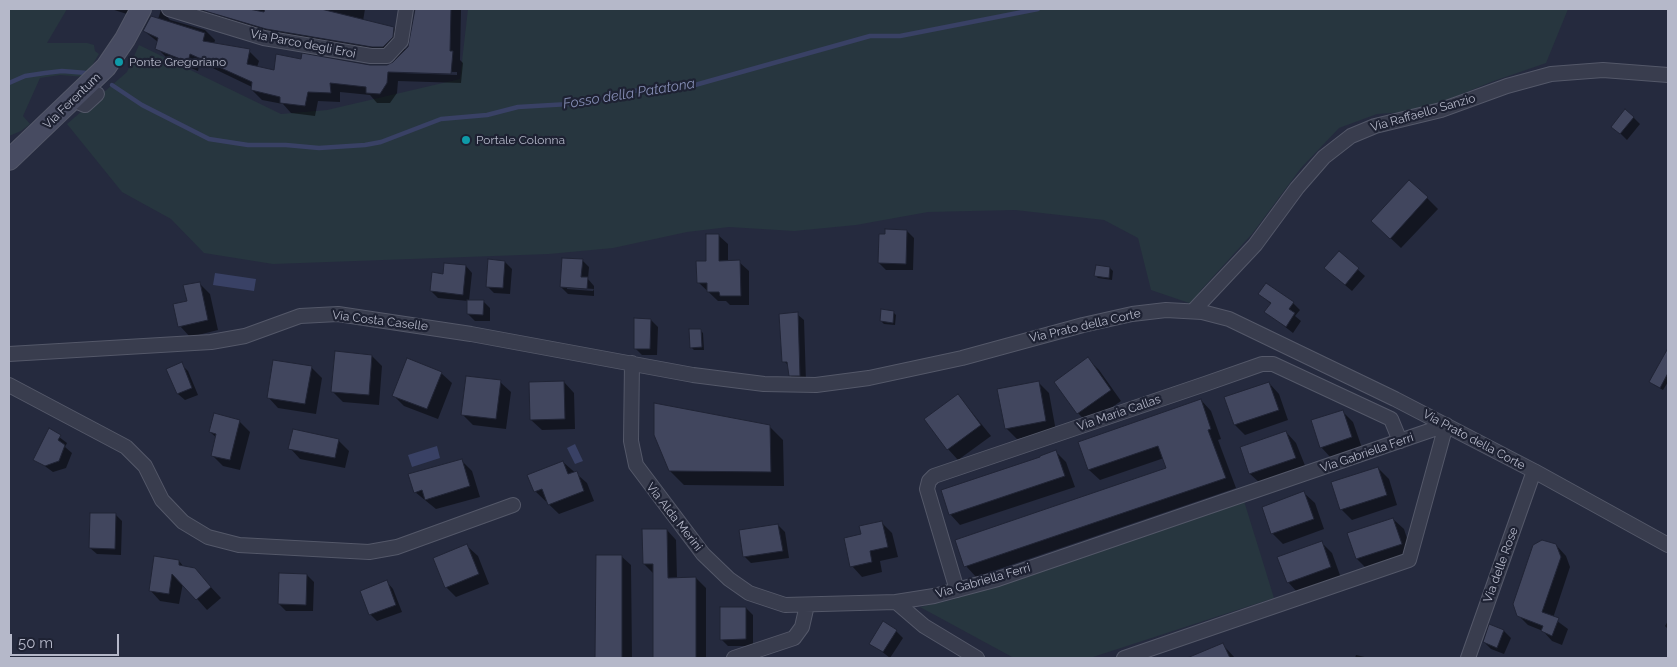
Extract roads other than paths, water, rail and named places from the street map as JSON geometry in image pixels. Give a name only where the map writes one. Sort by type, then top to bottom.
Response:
[{"type":"main road","name":"Via Ferentum","points":[[9,160],[73,100],[113,59],[141,9]]},
{"type":"street","name":"Via Parco degli Eroi","points":[[169,9],[264,38],[371,56],[387,56],[401,41],[406,9]]},
{"type":"street","name":"Via Raffaello Sanzio","points":[[1193,311],[1255,245],[1303,181],[1324,157],[1352,136],[1375,126],[1441,110],[1507,86],[1551,74],[1604,70],[1668,75]]},
{"type":"street","points":[[73,100],[85,105],[97,94]]},
{"type":"street","name":"Via Prato della Corte","points":[[632,363],[755,383],[791,386],[825,384],[869,378],[953,360],[1126,315],[1166,310],[1193,311],[1228,320],[1446,426],[1534,471],[1668,546]]},
{"type":"street","name":"Via Costa Caselle","points":[[9,354],[211,342],[245,336],[300,316],[338,314],[471,334],[632,363]]},
{"type":"street","name":"Via Alda Merini","points":[[632,363],[631,444],[634,461],[643,477],[707,559],[737,586],[767,600],[785,605],[896,602]]},
{"type":"street","name":"Via Maria Callas","points":[[957,590],[927,490],[929,481],[934,476],[1262,364],[1273,364],[1391,419],[1400,441]]},
{"type":"street","points":[[9,385],[126,447],[145,466],[162,500],[184,522],[208,537],[239,546],[369,552],[397,547],[513,505]]},
{"type":"street","points":[[1124,658],[1409,560],[1446,426]]},
{"type":"street","name":"Via Gabriella Ferri","points":[[896,602],[957,590],[998,579],[1446,426]]},
{"type":"street","name":"Via delle Rose","points":[[1468,658],[1534,471]]},
{"type":"street","points":[[896,602],[924,626],[977,658]]},
{"type":"street","points":[[734,658],[794,638],[802,627],[807,605]]},
{"type":"water","points":[[215,273],[256,279],[254,291],[213,285]]},
{"type":"water","points":[[575,444],[583,461],[575,464],[567,448]]},
{"type":"water","points":[[437,446],[440,458],[412,467],[408,455]]},
{"type":"waterway","name":"Fosso della Patatona","points":[[112,85],[142,105],[209,139],[248,145],[286,145],[319,148],[365,145],[381,142],[441,119],[487,115],[518,107],[586,103],[633,91],[695,85],[870,36],[900,36],[1038,9]]},
{"type":"waterway","name":"Fosso della Patatona","points":[[9,83],[25,76],[45,73],[62,71],[87,73]]},
{"type":"place","name":"Ponte Gregoriano","points":[[119,62]]},
{"type":"place","name":"Portale Colonna","points":[[466,140]]}]
